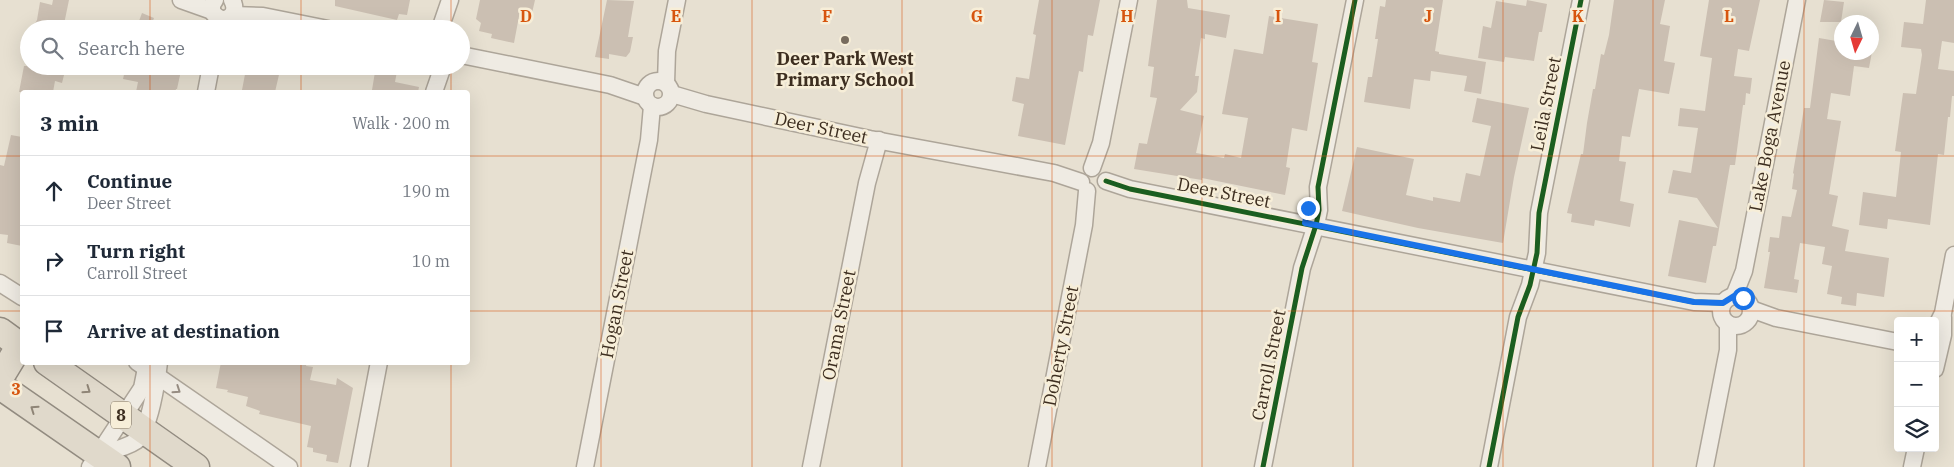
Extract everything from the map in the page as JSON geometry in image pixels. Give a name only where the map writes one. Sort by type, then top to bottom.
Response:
[{"type":"highway","points":[[0,378],[14,341]]},
{"type":"highway","name":"8","points":[[51,365],[196,467]]},
{"type":"highway","points":[[0,386],[102,463]]},
{"type":"street","points":[[181,0],[222,13],[262,16],[282,20]]},
{"type":"street","points":[[196,0],[222,13]]},
{"type":"street","name":"Hogan Street","points":[[585,467],[677,0]]},
{"type":"street","name":"Doherty Street","points":[[1037,467],[1129,0]]},
{"type":"street","name":"Carroll Street","points":[[1263,467],[1302,268],[1302,239],[1311,224],[1308,208],[1318,187],[1355,0]]},
{"type":"street","name":"Leila Street","points":[[1489,467],[1518,317],[1519,283],[1528,268],[1526,251],[1539,213],[1581,0]]},
{"type":"street","name":"Lake Boga Avenue","points":[[1705,467],[1797,0]]},
{"type":"street","points":[[443,20],[450,3]]},
{"type":"street","points":[[449,20],[450,3]]},
{"type":"street","name":"Deer Street","points":[[470,57],[1894,341]]},
{"type":"street","points":[[206,90],[209,75]]},
{"type":"street","points":[[432,75],[432,90]]},
{"type":"street","points":[[433,90],[439,75]]},
{"type":"street","name":"Orama Street","points":[[811,467],[875,139]]},
{"type":"street","points":[[1938,362],[1943,350],[1943,313],[1954,255]]},
{"type":"street","points":[[0,283],[20,296]]},
{"type":"street","points":[[1939,322],[1943,313]]},
{"type":"street","points":[[359,467],[378,365]]},
{"type":"street","points":[[102,463],[134,442],[133,423],[149,366]]},
{"type":"street","points":[[102,463],[133,423],[149,366]]},
{"type":"street","points":[[149,366],[289,467]]},
{"type":"street","points":[[1912,467],[1915,452]]},
{"type":"building","points":[[53,0],[69,0],[65,20],[37,20],[40,2],[52,5]]},
{"type":"building","points":[[335,0],[410,0],[407,15],[399,14],[397,20],[335,6]]},
{"type":"building","points":[[480,0],[535,0],[532,13],[520,11],[514,43],[491,38],[492,34],[479,31],[481,23],[476,19]]},
{"type":"building","points":[[607,0],[634,1],[628,37],[633,37],[630,52],[626,57],[609,54],[609,59],[595,57]]},
{"type":"building","points":[[1039,0],[1100,0],[1093,36],[1088,35],[1083,72],[1079,71],[1065,145],[1018,136],[1024,104],[1012,101],[1016,77],[1029,79],[1036,35],[1033,34]]},
{"type":"building","points":[[1157,0],[1187,0],[1188,8],[1230,15],[1226,38],[1205,34],[1205,39],[1201,38],[1195,76],[1199,76],[1197,92],[1180,110],[1204,116],[1196,153],[1224,158],[1225,154],[1241,158],[1248,118],[1222,114],[1234,49],[1263,54],[1269,16],[1318,24],[1312,62],[1318,63],[1307,131],[1292,128],[1286,167],[1290,168],[1285,195],[1202,178],[1202,180],[1134,169],[1139,143],[1147,144],[1157,98],[1150,97],[1154,67],[1148,66]]},
{"type":"building","points":[[1386,0],[1443,0],[1435,51],[1439,52],[1439,54],[1486,62],[1481,94],[1464,91],[1467,76],[1431,71],[1430,81],[1414,79],[1410,109],[1364,102],[1368,77],[1372,77],[1378,39],[1375,39],[1380,6],[1385,7]]},
{"type":"building","points":[[1527,0],[1547,4],[1542,32],[1539,32],[1534,61],[1505,57],[1504,62],[1478,58],[1483,26],[1491,28],[1496,1],[1526,6]]},
{"type":"building","points":[[1614,0],[1665,0],[1660,24],[1670,26],[1664,61],[1675,63],[1669,94],[1639,89],[1630,137],[1622,136],[1619,161],[1626,162],[1620,201],[1634,204],[1630,227],[1595,220],[1594,226],[1571,222],[1572,214],[1567,213],[1581,154],[1583,154],[1593,89],[1595,89],[1601,54],[1604,55],[1609,35]]},
{"type":"building","points":[[1709,0],[1760,0],[1749,51],[1738,49],[1734,76],[1752,78],[1750,94],[1746,93],[1745,105],[1743,105],[1735,165],[1730,165],[1716,246],[1713,246],[1706,283],[1668,276],[1679,220],[1718,228],[1697,198],[1668,193],[1673,170],[1691,173],[1698,128],[1678,126],[1680,108],[1705,111],[1712,58],[1700,56]]},
{"type":"building","points":[[1824,0],[1844,2],[1842,15],[1834,15],[1834,22],[1820,22]]},
{"type":"building","points":[[1926,0],[1954,0],[1954,43],[1942,41],[1938,69],[1954,71],[1954,96],[1952,96],[1950,117],[1948,117],[1944,155],[1938,154],[1930,225],[1888,219],[1887,229],[1859,225],[1863,192],[1896,197],[1901,152],[1895,151],[1903,93],[1916,94],[1922,55],[1921,49],[1901,47],[1904,22],[1923,24]]},
{"type":"building","points":[[142,13],[154,18],[153,20],[139,20]]},
{"type":"building","points":[[1819,38],[1834,41],[1834,60],[1870,60],[1869,68],[1854,66],[1850,96],[1831,93],[1827,119],[1841,121],[1829,194],[1838,196],[1832,226],[1849,230],[1845,251],[1889,258],[1884,297],[1857,293],[1856,306],[1841,304],[1842,297],[1827,294],[1832,266],[1822,264],[1825,247],[1800,243],[1794,279],[1799,280],[1797,293],[1764,288],[1770,252],[1768,252],[1770,237],[1779,238],[1782,216],[1791,217],[1797,190],[1792,189],[1793,173],[1804,108],[1810,108]]},
{"type":"building","points":[[22,75],[64,75],[62,83],[55,81],[53,90],[20,90],[19,92]]},
{"type":"building","points":[[124,75],[180,75],[176,90],[136,90],[138,82],[123,79]]},
{"type":"building","points":[[245,75],[279,75],[275,90],[242,90]]},
{"type":"building","points":[[374,75],[396,75],[395,82],[419,87],[418,90],[372,90]]},
{"type":"building","points":[[1477,98],[1529,108],[1514,177],[1503,243],[1418,228],[1342,211],[1357,147],[1414,159],[1406,195],[1433,201],[1433,197],[1460,202],[1466,173],[1480,176],[1491,126],[1472,122]]},
{"type":"building","points":[[11,135],[20,137],[20,246],[7,243],[8,235],[0,234],[0,165],[4,166]]},
{"type":"building","points":[[220,365],[306,365],[313,367],[310,380],[336,385],[337,378],[353,388],[338,463],[326,461],[327,455],[313,452],[313,448],[307,447],[311,426],[259,414],[260,411],[246,406],[248,397],[216,388]]},
{"type":"cycle path","points":[[1263,467],[1302,268],[1319,210],[1318,187],[1355,0]]},
{"type":"cycle path","points":[[1489,467],[1518,317],[1530,285],[1537,253],[1539,213],[1581,0]]},
{"type":"cycle path","points":[[1106,181],[1130,189],[1694,302],[1723,303]]},
{"type":"place","name":"Deer Park West Primary School","points":[[845,40]]},
{"type":"route","points":[[1308,208],[1305,223],[1694,302],[1723,303],[1734,296],[1743,298]]}]
